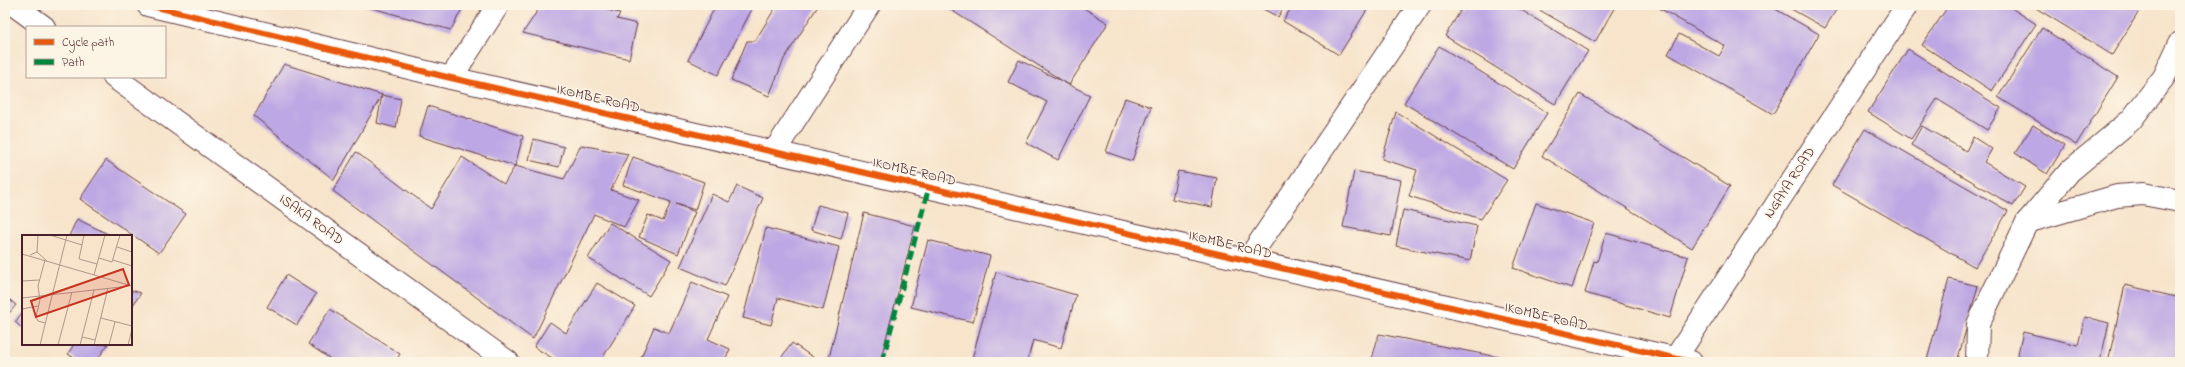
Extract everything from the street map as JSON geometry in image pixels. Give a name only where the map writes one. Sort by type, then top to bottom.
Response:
[{"type":"street","points":[[14,5],[43,26]]},
{"type":"street","name":"IKOMBE ROAD","points":[[148,5],[451,78],[1680,361]]},
{"type":"street","points":[[451,78],[498,5]]},
{"type":"street","points":[[774,152],[870,5]]},
{"type":"street","points":[[1247,261],[1420,5]]},
{"type":"street","name":"NGAYA ROAD","points":[[1680,361],[1907,5]]},
{"type":"street","points":[[1977,362],[1978,324],[2027,222],[2070,171],[2131,120],[2164,77],[2180,43]]},
{"type":"street","name":"ISAKA ROAD","points":[[115,78],[508,362]]},
{"type":"street","points":[[2027,222],[2117,196],[2143,194],[2180,201]]},
{"type":"building","points":[[361,5],[464,5],[451,30]]},
{"type":"building","points":[[541,5],[609,5],[607,10],[620,13],[617,19],[637,24],[629,59],[523,33]]},
{"type":"building","points":[[716,5],[754,5],[718,75],[688,60]]},
{"type":"building","points":[[777,5],[818,6],[784,59],[769,96],[731,80],[747,41],[755,41]]},
{"type":"building","points":[[943,5],[1079,5],[1108,23],[1069,85]]},
{"type":"building","points":[[1256,5],[1285,5],[1278,17]]},
{"type":"building","points":[[1293,5],[1370,5],[1339,55],[1283,21]]},
{"type":"building","points":[[1464,5],[1513,5],[1588,51],[1555,104],[1445,36]]},
{"type":"building","points":[[1531,5],[1616,5],[1595,42]]},
{"type":"building","points":[[1654,5],[1768,5],[1819,34],[1773,114],[1668,54],[1679,34],[1719,56],[1725,46]]},
{"type":"building","points":[[1784,5],[1839,5],[1825,28]]},
{"type":"building","points":[[1949,5],[2007,5],[2036,24],[1992,91],[1922,45]]},
{"type":"building","points":[[2031,5],[2143,5],[2112,55]]},
{"type":"building","points":[[2042,28],[2118,77],[2076,145],[1998,97]]},
{"type":"building","points":[[1439,46],[1547,113],[1513,169],[1404,103]]},
{"type":"building","points":[[1908,49],[2001,108],[1987,130],[1937,99],[1911,139],[1868,112]]},
{"type":"building","points":[[1019,60],[1090,95],[1058,160],[1026,143],[1047,102],[1008,82]]},
{"type":"building","points":[[284,64],[382,95],[334,180],[254,116]]},
{"type":"building","points":[[1580,94],[1730,186],[1692,248],[1542,156]]},
{"type":"building","points":[[382,95],[401,99],[396,128],[377,123]]},
{"type":"building","points":[[1125,98],[1151,107],[1132,161],[1106,152]]},
{"type":"building","points":[[428,106],[523,136],[515,166],[419,136]]},
{"type":"building","points":[[1396,112],[1507,180],[1481,219],[1409,196],[1417,170],[1382,159]]},
{"type":"building","points":[[2033,125],[2065,145],[2047,174],[2015,153]]},
{"type":"building","points":[[1922,126],[1966,151],[1973,137],[1992,149],[1984,162],[2025,187],[2013,206],[1911,145]]},
{"type":"building","points":[[1865,129],[2008,211],[1975,267],[1832,185]]},
{"type":"building","points":[[534,139],[564,147],[559,167],[529,160]]},
{"type":"building","points":[[581,145],[628,154],[611,190],[639,200],[624,227],[594,214],[533,339],[333,191],[356,152],[431,209],[462,157],[504,184],[515,166],[564,179]]},
{"type":"building","points":[[633,157],[704,182],[695,210],[676,204],[695,212],[678,254],[639,237],[648,215],[663,221],[671,202],[623,185]]},
{"type":"building","points":[[106,160],[186,214],[159,253],[80,199]]},
{"type":"building","points":[[1178,171],[1217,178],[1212,207],[1172,199]]},
{"type":"building","points":[[1354,171],[1401,180],[1391,236],[1343,227]]},
{"type":"building","points":[[737,186],[763,198],[725,286],[680,267],[712,194],[729,202]]},
{"type":"building","points":[[1536,203],[1594,223],[1572,288],[1513,268]]},
{"type":"building","points":[[818,205],[848,213],[841,239],[811,230]]},
{"type":"building","points":[[1403,210],[1477,226],[1470,261],[1396,246]]},
{"type":"building","points":[[864,213],[915,226],[880,362],[828,362]]},
{"type":"building","points":[[77,219],[110,235],[69,235]]},
{"type":"building","points":[[610,223],[671,260],[649,296],[588,258]]},
{"type":"building","points":[[766,228],[839,247],[823,310],[778,298],[771,325],[743,318]]},
{"type":"building","points":[[1606,233],[1688,257],[1670,318],[1585,293],[1594,261],[1597,262]]},
{"type":"building","points":[[928,240],[990,256],[973,322],[911,307]]},
{"type":"building","points":[[996,272],[1076,295],[1061,348],[1033,340],[1027,362],[971,362]]},
{"type":"building","points":[[286,275],[316,294],[297,325],[267,307]]},
{"type":"building","points":[[1949,279],[1978,286],[1957,362],[1936,362],[1927,360]]},
{"type":"building","points":[[692,282],[727,297],[708,339],[730,349],[724,362],[639,362],[654,327],[669,333]]},
{"type":"building","points":[[597,283],[635,306],[603,357],[612,362],[559,362],[534,347],[550,322],[566,333]]},
{"type":"building","points":[[2125,285],[2180,298],[2180,362],[2108,362]]},
{"type":"building","points":[[132,290],[141,293],[132,306]]},
{"type":"building","points":[[5,296],[16,305],[5,318]]},
{"type":"building","points":[[330,309],[400,354],[395,362],[335,362],[308,344]]},
{"type":"building","points":[[22,313],[22,328],[15,322]]},
{"type":"building","points":[[2085,317],[2109,323],[2100,362],[2016,362],[2023,332],[2078,345]]},
{"type":"building","points":[[1379,334],[1519,361],[1519,362],[1371,362]]},
{"type":"building","points":[[792,343],[820,362],[778,362]]},
{"type":"building","points":[[73,345],[107,345],[96,362],[80,362],[68,354]]},
{"type":"marked path","points":[[882,362],[929,187]]},
{"type":"cycle path","points":[[148,5],[451,78],[1691,362]]}]
